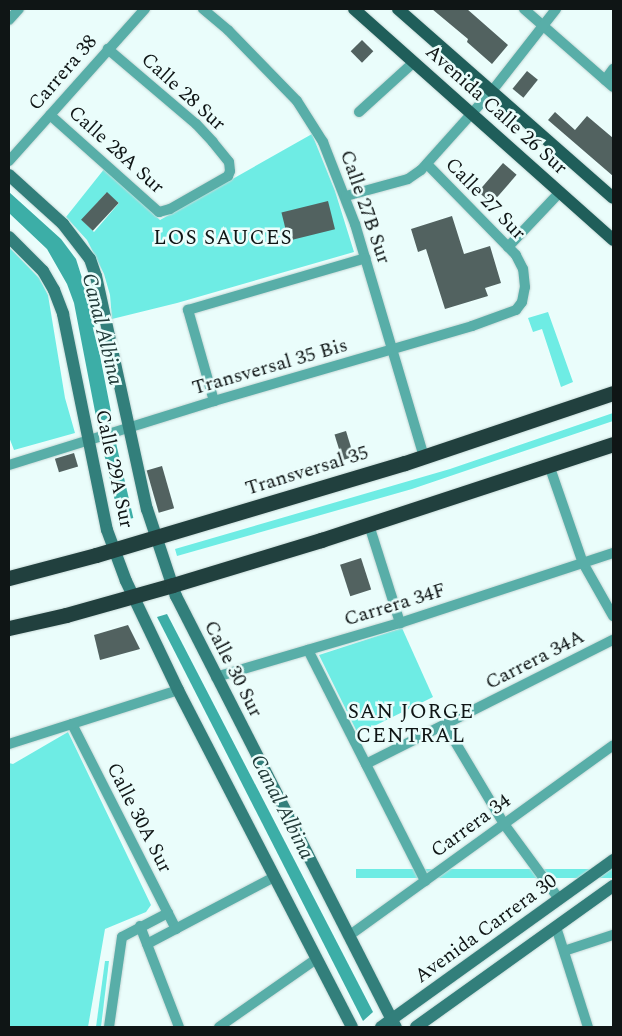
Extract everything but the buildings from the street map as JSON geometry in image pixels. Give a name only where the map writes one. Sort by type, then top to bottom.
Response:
[{"type":"highway","points":[[592,401],[613,386]]},
{"type":"highway","name":"Transversal 35","points":[[9,578],[114,550],[424,457],[613,393]]},
{"type":"highway","points":[[9,628],[173,585],[613,444]]},
{"type":"highway","points":[[573,457],[613,456]]},
{"type":"main road","name":"Avenida Calle 26 Sur","points":[[354,9],[613,240]]},
{"type":"main road","name":"Avenida Calle 26 Sur","points":[[398,9],[613,198]]},
{"type":"street","points":[[9,20],[19,9]]},
{"type":"street","name":"Carrera 38","points":[[9,161],[144,9]]},
{"type":"street","name":"Calle 27B Sur","points":[[203,9],[274,76],[305,111],[323,142],[346,196],[366,258],[391,350],[424,457]]},
{"type":"street","points":[[524,9],[613,87]]},
{"type":"street","points":[[346,196],[408,179],[427,164],[492,91],[556,9]]},
{"type":"street","name":"Calle 28 Sur","points":[[108,49],[196,124],[227,157],[230,166],[228,176],[170,209],[159,212]]},
{"type":"street","points":[[359,112],[414,62]]},
{"type":"street","points":[[605,80],[613,69]]},
{"type":"street","name":"Calle 28A Sur","points":[[50,115],[159,212]]},
{"type":"street","name":"Calle 27 Sur","points":[[427,164],[516,255],[523,269],[525,287]]},
{"type":"street","name":"Calle 29A Sur","points":[[9,175],[63,224],[90,259],[96,276],[124,429],[155,537]]},
{"type":"street","points":[[508,247],[560,192]]},
{"type":"street","name":"Calle 29A Sur","points":[[9,237],[44,271],[63,314],[94,438],[107,530],[114,550]]},
{"type":"street","points":[[214,401],[188,310],[366,258]]},
{"type":"street","name":"Transversal 35 Bis","points":[[9,465],[214,401],[508,314],[516,310],[522,302],[525,287]]},
{"type":"street","points":[[549,465],[583,563],[613,616]]},
{"type":"street","points":[[368,524],[400,623]]},
{"type":"street","name":"Calle 30 Sur","points":[[155,537],[173,585],[216,677],[394,1023]]},
{"type":"street","points":[[114,550],[133,597],[178,690],[352,1027]]},
{"type":"street","name":"Carrera 34F","points":[[216,677],[400,623],[613,553]]},
{"type":"street","name":"Carrera 34A","points":[[366,764],[613,640]]},
{"type":"street","points":[[308,650],[425,881]]},
{"type":"street","points":[[9,744],[178,690]]},
{"type":"street","name":"Calle 30A Sur","points":[[72,724],[176,929]]},
{"type":"street","points":[[445,725],[504,824],[559,899]]},
{"type":"street","name":"Carrera 34","points":[[350,935],[613,745]]},
{"type":"street","name":"Avenida Carrera 30","points":[[381,1027],[394,1023],[613,860]]},
{"type":"street","points":[[147,944],[274,877]]},
{"type":"street","name":"Avenida Carrera 30","points":[[416,1027],[613,886]]},
{"type":"street","points":[[109,1027],[122,937],[168,913]]},
{"type":"street","points":[[140,926],[179,1027]]},
{"type":"street","points":[[556,927],[588,1027]]},
{"type":"street","points":[[564,951],[613,935]]},
{"type":"street","points":[[219,1027],[316,959]]},
{"type":"shaded area","name":"LOS SAUCES","points":[[312,134],[335,191],[354,252],[177,303],[112,319],[110,295],[104,274],[87,240],[66,217],[105,168],[160,220]],"holes":[[[106,193],[119,203],[94,232],[82,220]]]},
{"type":"shaded area","points":[[9,192],[61,239],[76,259],[89,300],[113,422],[106,426],[98,427],[74,303],[67,284],[47,249],[9,213]]},
{"type":"shaded area","points":[[9,247],[39,278],[48,295],[65,398],[75,433],[14,450],[9,437]]},
{"type":"shaded area","points":[[548,312],[573,382],[561,387],[542,329],[533,332],[528,318]]},
{"type":"shaded area","points":[[613,413],[613,421],[412,489],[177,556],[175,549],[450,469]]},
{"type":"shaded area","points":[[116,443],[133,518],[120,521],[102,446]]},
{"type":"shaded area","points":[[167,614],[373,1012],[363,1021],[157,617]]},
{"type":"shaded area","points":[[402,628],[433,697],[358,734],[319,655]]},
{"type":"shaded area","points":[[68,732],[151,905],[146,912],[105,929],[88,1027],[9,1027],[9,763],[13,764]]},
{"type":"shaded area","points":[[356,869],[613,869],[613,878],[356,878]]},
{"type":"shaded area","points":[[105,961],[109,961],[101,1027],[96,1027]]},
{"type":"district","name":"LOS SAUCES","points":[[223,238]]},
{"type":"district","name":"SAN JORGE CENTRAL","points":[[411,724]]},
{"type":"water label","name":"Canal Albina","points":[[102,329]]},
{"type":"water label","name":"Canal Albina","points":[[282,807]]}]
